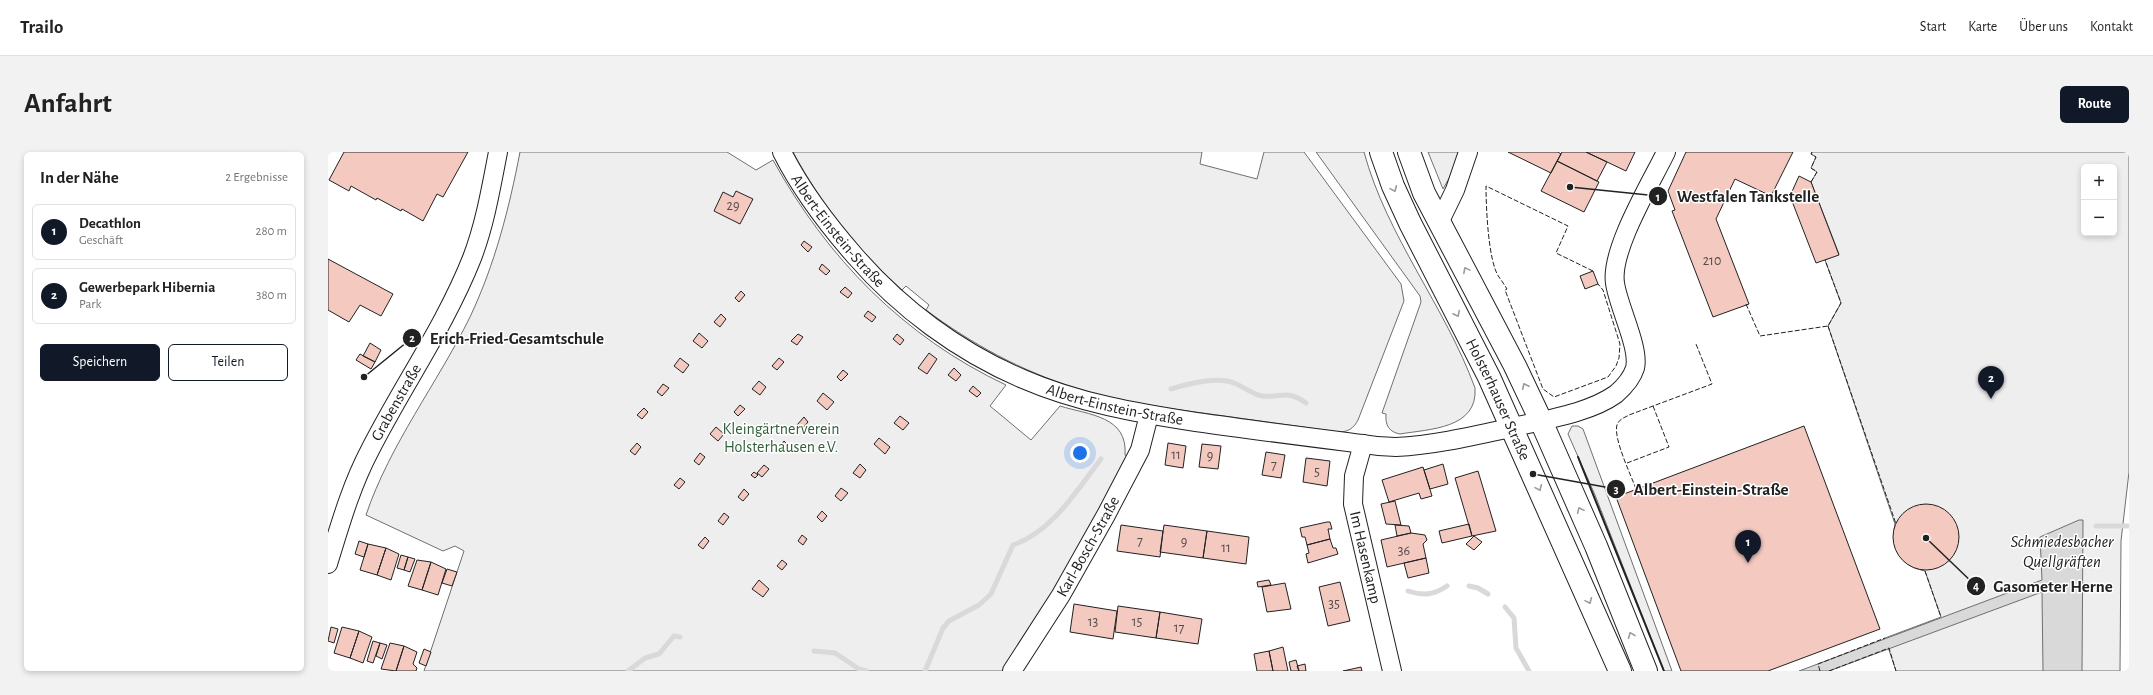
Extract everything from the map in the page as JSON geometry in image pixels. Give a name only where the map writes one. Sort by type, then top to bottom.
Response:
[{"type":"main road","name":"Holsterhauser Straße","points":[[1381,152],[1393,186],[1410,223],[1489,377],[1620,671]]},
{"type":"main road","name":"Holsterhauser Straße","points":[[1409,152],[1424,193],[1515,366],[1541,421],[1596,546],[1646,671]]},
{"type":"street","name":"Grabenstraße","points":[[328,564],[355,482],[370,450],[446,317],[472,259],[487,206],[498,152]]},
{"type":"street","name":"Albert-Einstein-Straße","points":[[782,152],[822,217],[866,269],[892,295],[951,341],[990,363],[1023,379],[1074,397],[1149,415],[1395,447],[1425,444],[1541,421],[1580,410],[1614,395],[1623,388],[1632,375],[1636,362],[1634,348],[1615,282],[1616,264],[1622,241],[1666,152]]},
{"type":"street","points":[[1440,221],[1455,190],[1468,152]]},
{"type":"street","name":"Karl-Bosch-Straße","points":[[1012,671],[1061,595],[1106,515],[1140,450],[1149,415]]},
{"type":"street","name":"Im Hasenkamp","points":[[1363,444],[1354,476],[1353,504],[1392,671]]},
{"type":"green space","name":"Kleingärtnerverein Holsterhausen e.V.","points":[[520,152],[727,152],[756,170],[773,160],[794,196],[818,230],[844,262],[872,291],[902,319],[934,343],[969,366],[1006,385],[990,406],[1031,440],[1060,406],[1104,419],[1120,432],[1124,442],[1125,455],[1130,457],[1069,569],[1004,671],[424,671],[464,551],[455,546],[443,551],[366,515],[388,464],[457,342],[479,297],[500,236]]},
{"type":"green space","points":[[793,152],[1202,152],[1200,164],[1257,179],[1264,152],[1304,152],[1401,284],[1404,301],[1358,420],[1353,427],[1345,431],[1339,432],[1142,404],[1092,393],[1016,365],[961,334],[926,310],[929,305],[906,286],[902,290],[856,243],[828,208]]},
{"type":"green space","points":[[1316,152],[1364,152],[1374,183],[1387,213],[1401,242],[1448,328],[1463,358],[1475,388],[1474,402],[1469,412],[1460,419],[1437,428],[1400,434],[1393,432],[1388,427],[1386,414],[1382,413],[1421,302],[1420,296]]},
{"type":"green space","points":[[1428,152],[1459,152],[1452,173],[1443,189]]},
{"type":"green space","points":[[1812,152],[2129,152],[2129,472],[2121,541],[2120,671],[1896,671],[1885,638],[1941,617],[1925,571],[1916,569],[1909,565],[1899,555],[1896,548],[1894,541],[1895,524],[1828,326],[1841,303],[1825,260],[1839,254],[1811,182],[1817,172],[1811,168],[1816,157],[1811,154]]},
{"type":"green space","points":[[1572,426],[1578,426],[1583,429],[1672,671],[1664,671],[1595,495],[1568,434]]},
{"type":"water","name":"Schmiedesbacher Quellgräften","points":[[2079,520],[2083,520],[2082,671],[2043,671],[2042,592],[1829,671],[1799,671],[2042,580],[2040,537]]},
{"type":"building","points":[[344,152],[468,152],[443,197],[437,194],[423,221],[402,209],[401,211],[377,198],[376,200],[351,186],[349,191],[329,180]]},
{"type":"building","points":[[1508,152],[1558,152],[1561,154],[1551,173]]},
{"type":"building","points":[[1562,152],[1586,152],[1607,162],[1597,181],[1557,161]]},
{"type":"building","points":[[1586,152],[1635,152],[1626,171]]},
{"type":"building","points":[[1686,152],[1793,152],[1771,196],[1735,179],[1716,219],[1749,304],[1713,317],[1672,211],[1675,210],[1668,191]]},
{"type":"building","points":[[1557,161],[1599,182],[1584,212],[1541,191]]},
{"type":"building","points":[[1799,176],[1811,182],[1839,255],[1816,263],[1790,196]]},
{"type":"building","points":[[736,191],[753,199],[740,224],[714,211],[723,192],[733,197]]},
{"type":"building","points":[[804,241],[812,247],[808,252],[801,245]]},
{"type":"building","points":[[328,259],[393,294],[381,316],[360,305],[349,322],[328,310]]},
{"type":"building","points":[[822,264],[830,271],[826,275],[819,269]]},
{"type":"building","points":[[1593,271],[1598,284],[1585,289],[1580,276]]},
{"type":"building","points":[[845,287],[852,293],[848,298],[840,292]]},
{"type":"building","points":[[741,291],[745,295],[739,302],[735,298]]},
{"type":"building","points":[[868,311],[876,317],[872,322],[864,316]]},
{"type":"building","points":[[721,314],[726,319],[720,327],[714,322]]},
{"type":"building","points":[[699,333],[708,341],[702,348],[693,341]]},
{"type":"building","points":[[798,334],[803,337],[797,345],[791,341]]},
{"type":"building","points":[[897,334],[904,340],[900,345],[893,339]]},
{"type":"building","points":[[370,343],[381,350],[375,362],[363,356]]},
{"type":"building","points":[[929,353],[937,359],[927,374],[918,368]]},
{"type":"building","points":[[360,354],[375,362],[371,369],[356,360]]},
{"type":"building","points":[[680,358],[689,365],[683,373],[674,366]]},
{"type":"building","points":[[779,358],[784,362],[777,370],[772,366]]},
{"type":"building","points":[[954,368],[961,375],[956,381],[948,375]]},
{"type":"building","points":[[843,370],[848,374],[841,381],[837,377]]},
{"type":"building","points":[[759,381],[766,387],[760,395],[752,389]]},
{"type":"building","points":[[663,384],[669,388],[662,396],[657,392]]},
{"type":"building","points":[[973,386],[981,393],[977,397],[969,391]]},
{"type":"building","points":[[823,393],[834,402],[827,410],[817,401]]},
{"type":"building","points":[[740,405],[745,409],[738,416],[734,412]]},
{"type":"building","points":[[644,408],[648,412],[642,419],[637,415]]},
{"type":"building","points":[[900,416],[909,423],[903,430],[894,423]]},
{"type":"building","points":[[804,417],[808,422],[802,429],[797,425]]},
{"type":"building","points":[[1804,426],[1880,629],[1768,671],[1681,671],[1616,497]]},
{"type":"building","points":[[716,427],[724,434],[718,441],[710,434]]},
{"type":"building","points":[[879,438],[890,447],[885,454],[874,444]]},
{"type":"building","points":[[784,441],[789,446],[782,453],[778,449]]},
{"type":"building","points":[[637,443],[641,447],[635,455],[630,451]]},
{"type":"building","points":[[1168,443],[1186,446],[1183,468],[1165,465]]},
{"type":"building","points":[[1202,444],[1221,446],[1218,469],[1199,467]]},
{"type":"building","points":[[1266,452],[1285,455],[1281,478],[1262,475]]},
{"type":"building","points":[[700,453],[705,457],[699,465],[694,461]]},
{"type":"building","points":[[1306,458],[1330,461],[1327,486],[1303,482]]},
{"type":"building","points":[[860,464],[866,470],[860,478],[853,473]]},
{"type":"building","points":[[1443,464],[1448,484],[1430,489],[1424,470]]},
{"type":"building","points":[[764,465],[769,469],[762,477],[757,473]]},
{"type":"building","points":[[1423,467],[1432,496],[1421,499],[1419,493],[1389,502],[1382,480]]},
{"type":"building","points":[[1478,471],[1496,531],[1472,536],[1455,478]]},
{"type":"building","points":[[754,472],[758,475],[755,478],[751,475]]},
{"type":"building","points":[[680,478],[685,482],[679,489],[674,485]]},
{"type":"building","points":[[841,488],[848,493],[841,501],[835,496]]},
{"type":"building","points":[[744,489],[749,494],[743,501],[738,497]]},
{"type":"building","points":[[1395,501],[1401,525],[1386,524],[1381,504]]},
{"type":"building","points":[[1926,504],[1939,506],[1954,519],[1957,524],[1959,537],[1957,550],[1944,565],[1939,568],[1926,570],[1913,568],[1898,555],[1895,550],[1893,537],[1895,524],[1908,509],[1913,506]]},
{"type":"building","points":[[822,511],[827,516],[822,522],[817,517]]},
{"type":"building","points":[[724,513],[729,517],[723,525],[718,521]]},
{"type":"building","points":[[1330,522],[1332,529],[1328,529],[1330,539],[1307,545],[1305,537],[1302,537],[1300,528]]},
{"type":"building","points":[[1469,524],[1472,536],[1442,543],[1439,531]]},
{"type":"building","points":[[1121,525],[1163,531],[1160,557],[1117,551]]},
{"type":"building","points":[[1164,525],[1207,531],[1203,558],[1160,552]]},
{"type":"building","points":[[1395,525],[1409,526],[1411,533],[1397,536]]},
{"type":"building","points":[[1207,531],[1249,537],[1246,564],[1203,558]]},
{"type":"building","points":[[1411,533],[1425,535],[1427,540],[1423,544],[1426,558],[1387,567],[1381,540]]},
{"type":"building","points":[[802,535],[807,539],[803,545],[798,541]]},
{"type":"building","points":[[1474,536],[1482,542],[1474,550],[1466,544]]},
{"type":"building","points":[[705,537],[709,541],[703,549],[698,545]]},
{"type":"building","points":[[1330,539],[1333,548],[1336,548],[1338,554],[1308,563],[1306,554],[1309,553],[1307,545]]},
{"type":"building","points":[[359,541],[368,544],[364,557],[355,554]]},
{"type":"building","points":[[368,544],[386,548],[377,575],[360,570]]},
{"type":"building","points":[[386,548],[399,554],[391,580],[377,575]]},
{"type":"building","points":[[401,555],[408,557],[404,570],[397,568]]},
{"type":"building","points":[[408,557],[415,559],[410,572],[404,570]]},
{"type":"building","points":[[1426,558],[1429,573],[1408,578],[1404,563]]},
{"type":"building","points":[[417,560],[431,562],[422,590],[408,586]]},
{"type":"building","points":[[782,560],[787,564],[782,570],[777,566]]},
{"type":"building","points":[[431,562],[446,569],[438,595],[422,590]]},
{"type":"building","points":[[447,569],[457,572],[452,586],[442,583]]},
{"type":"building","points":[[759,580],[769,589],[763,597],[752,589]]},
{"type":"building","points":[[1269,580],[1271,585],[1258,587],[1257,582]]},
{"type":"building","points":[[1340,582],[1350,621],[1328,626],[1319,587]]},
{"type":"building","points":[[1285,583],[1291,609],[1267,612],[1262,587]]},
{"type":"building","points":[[1074,604],[1117,611],[1113,639],[1070,632]]},
{"type":"building","points":[[1118,606],[1160,612],[1156,638],[1115,632]]},
{"type":"building","points":[[1160,612],[1202,619],[1198,644],[1156,638]]},
{"type":"building","points":[[331,627],[338,629],[334,643],[328,641]]},
{"type":"building","points":[[342,627],[359,631],[350,658],[334,653]]},
{"type":"building","points":[[359,631],[372,637],[363,663],[350,658]]},
{"type":"building","points":[[373,641],[380,643],[373,663],[367,661]]},
{"type":"building","points":[[380,643],[387,645],[382,659],[376,656]]},
{"type":"building","points":[[390,643],[404,646],[396,671],[381,669]]},
{"type":"building","points":[[404,646],[417,652],[413,664],[417,668],[416,671],[396,671]]},
{"type":"building","points":[[1283,647],[1288,671],[1273,671],[1269,651]]},
{"type":"building","points":[[424,649],[431,652],[426,666],[419,663]]},
{"type":"building","points":[[1269,651],[1273,671],[1257,671],[1254,654]]},
{"type":"building","points":[[1296,660],[1299,671],[1291,671],[1289,662]]},
{"type":"building","points":[[1305,664],[1306,671],[1299,671],[1297,666]]},
{"type":"building","points":[[1361,667],[1362,671],[1343,671]]},
{"type":"waterway","points":[[1171,389],[1185,385],[1220,380],[1237,384],[1262,396],[1289,395],[1294,396],[1306,403]]},
{"type":"waterway","points":[[925,671],[943,628],[949,621],[979,605],[991,594],[1013,545],[1027,539],[1052,520],[1063,509],[1101,459]]},
{"type":"waterway","points":[[2096,526],[2129,526]]},
{"type":"waterway","points":[[1408,591],[1419,594],[1428,594],[1447,586]]},
{"type":"waterway","points":[[1469,586],[1478,588],[1488,594]]},
{"type":"waterway","points":[[1505,607],[1514,618],[1516,648],[1529,671]]},
{"type":"waterway","points":[[628,671],[645,658],[659,654],[674,636],[680,637]]},
{"type":"waterway","points":[[814,651],[835,653],[859,669],[866,671]]},
{"type":"fence","points":[[1811,182],[1817,172],[1811,168],[1816,157],[1811,154],[1812,152]]},
{"type":"fence","points":[[1593,271],[1556,253],[1568,226],[1486,186],[1488,233],[1495,270],[1507,289],[1505,290],[1543,389],[1554,397],[1608,377],[1616,366],[1619,358],[1620,344],[1603,290],[1598,284]]},
{"type":"fence","points":[[1746,304],[1760,336],[1828,326],[1841,303],[1825,260]]},
{"type":"fence","points":[[1828,326],[1896,524]]},
{"type":"fence","points":[[1636,489],[1620,447],[1616,431],[1617,425],[1620,420],[1629,415],[1712,384],[1696,344]]},
{"type":"fence","points":[[1627,463],[1669,447],[1653,406]]},
{"type":"fence","points":[[1925,571],[1941,617]]},
{"type":"fence","points":[[1820,671],[1818,664],[1885,638]]},
{"type":"fence","points":[[1829,671],[1889,648],[1896,671]]},
{"type":"wall","points":[[1578,457],[1664,671]]},
{"type":"place","name":"Westfalen Tankstelle","points":[[1570,187]]},
{"type":"place","name":"Erich-Fried-Gesamtschule","points":[[364,377]]},
{"type":"place","name":"Gewerbepark Hibernia","points":[[1991,399]]},
{"type":"place","name":"Albert-Einstein-Straße","points":[[1533,474]]},
{"type":"place","name":"Gasometer Herne","points":[[1926,538]]},
{"type":"place","name":"Decathlon","points":[[1748,563]]}]
